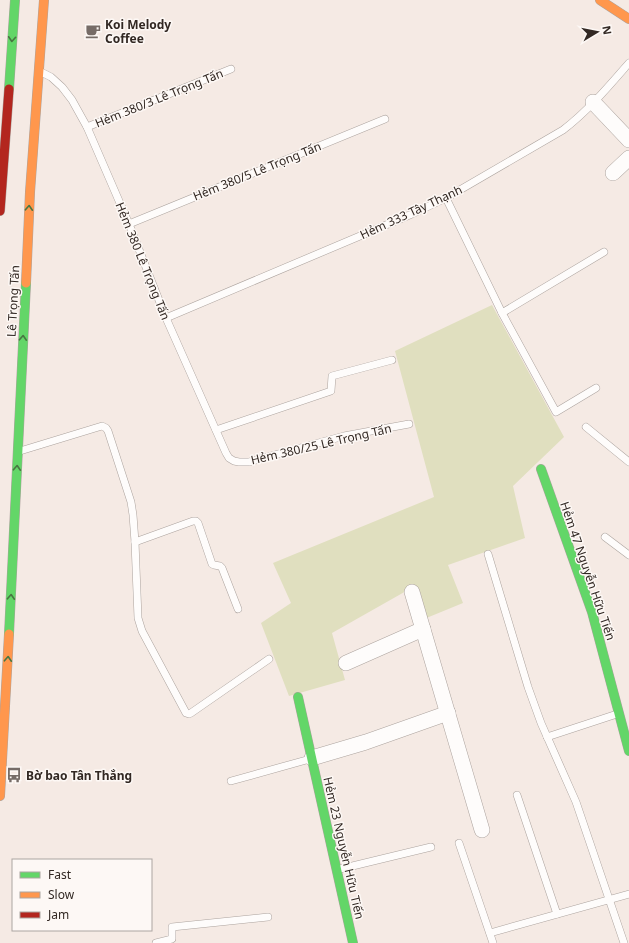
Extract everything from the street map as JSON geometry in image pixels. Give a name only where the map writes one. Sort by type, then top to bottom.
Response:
[{"type":"main road","points":[[0,211],[16,0]]},
{"type":"main road","name":"Lê Trọng Tấn","points":[[0,796],[4,637],[18,452],[30,192],[44,0]]},
{"type":"main road","points":[[600,0],[629,19]]},
{"type":"main road","name":"Hẻm 47 Nguyễn Hữu Tiến","points":[[541,469],[592,612],[629,751]]},
{"type":"main road","name":"Hẻm 23 Nguyễn Hữu Tiến","points":[[298,697],[353,943]]},
{"type":"street","points":[[593,102],[629,140]]},
{"type":"street","points":[[613,173],[629,158]]},
{"type":"street","points":[[412,592],[482,830]]},
{"type":"street","points":[[346,662],[423,629]]},
{"type":"street","points":[[312,758],[366,742],[448,713]]},
{"type":"lane","name":"Hẻm 333 Tây Thạnh","points":[[166,318],[398,220],[446,198],[558,133],[574,122],[629,63]]},
{"type":"lane","name":"Hẻm 380/3 Lê Trọng Tấn","points":[[87,127],[231,69]]},
{"type":"lane","name":"Hẻm 380 Lê Trọng Tấn","points":[[39,71],[51,77],[62,87],[72,100],[87,127],[129,224],[166,318],[226,452],[229,458],[234,461]]},
{"type":"lane","name":"Hẻm 380/5 Lê Trọng Tấn","points":[[129,224],[385,119]]},
{"type":"lane","points":[[446,198],[502,313],[556,412],[596,388]]},
{"type":"lane","points":[[502,313],[604,252]]},
{"type":"lane","points":[[216,430],[331,391],[332,376],[392,360]]},
{"type":"lane","name":"Hẻm 380/25 Lê Trọng Tấn","points":[[234,461],[249,462],[344,436],[409,424]]},
{"type":"lane","points":[[18,452],[102,426],[108,431],[131,502],[135,542],[138,618],[142,631],[186,713],[191,713],[269,659]]},
{"type":"lane","points":[[586,427],[629,462]]},
{"type":"lane","points":[[135,542],[196,521],[212,564],[222,568],[238,609]]},
{"type":"lane","points":[[605,537],[629,555]]},
{"type":"lane","points":[[488,554],[528,687],[541,723],[576,802],[624,943]]},
{"type":"lane","points":[[547,737],[619,714]]},
{"type":"lane","points":[[231,780],[312,758]]},
{"type":"lane","points":[[516,795],[557,914]]},
{"type":"lane","points":[[459,843],[493,943]]},
{"type":"lane","points":[[337,869],[431,847]]},
{"type":"lane","points":[[490,933],[629,894]]},
{"type":"lane","points":[[156,943],[173,941],[172,927],[268,917]]},
{"type":"green space","points":[[492,305],[564,437],[513,486],[525,538],[448,565],[463,603],[424,619],[415,586],[332,633],[345,680],[289,696],[261,623],[291,603],[273,563],[434,497],[395,351]]},
{"type":"traffic: fast","points":[[9,89],[15,0]]},
{"type":"traffic: fast","points":[[9,634],[26,283]]},
{"type":"traffic: fast","points":[[541,469],[592,612],[629,751]]},
{"type":"traffic: fast","points":[[298,697],[353,943]]},
{"type":"traffic: slow","points":[[26,283],[30,192],[44,0]]},
{"type":"traffic: slow","points":[[600,0],[629,19]]},
{"type":"traffic: slow","points":[[0,796],[9,634]]},
{"type":"traffic: jam","points":[[0,211],[9,89]]},
{"type":"place","name":"Koi Melody Coffee","points":[[93,31]]},
{"type":"place","name":"Bờ bao Tân Thắng","points":[[14,775]]}]
